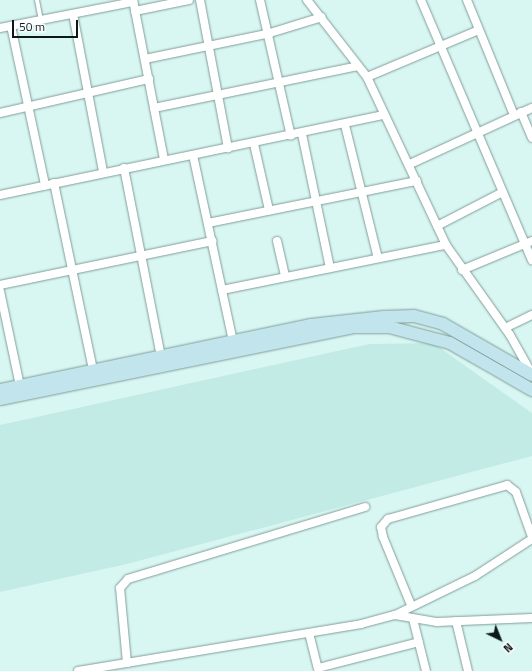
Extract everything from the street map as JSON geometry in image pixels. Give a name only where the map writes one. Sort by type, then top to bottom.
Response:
[{"type":"street","points":[[135,11],[189,0]]},
{"type":"street","points":[[200,0],[228,148]]},
{"type":"street","points":[[260,0],[270,33],[291,136]]},
{"type":"street","points":[[307,0],[322,17],[367,78],[384,115],[410,164],[436,226],[446,245],[462,270],[505,328],[532,375]]},
{"type":"street","points":[[421,0],[503,192],[528,243],[532,260]]},
{"type":"street","points":[[467,0],[518,114],[532,138]]},
{"type":"street","points":[[0,28],[133,1],[164,159]]},
{"type":"street","points":[[73,14],[103,172]]},
{"type":"street","points":[[145,59],[270,33],[322,17]]},
{"type":"street","points":[[11,26],[45,185]]},
{"type":"street","points":[[367,78],[480,30]]},
{"type":"street","points":[[154,108],[358,66]]},
{"type":"street","points":[[0,112],[148,79]]},
{"type":"street","points":[[410,164],[478,131],[532,108]]},
{"type":"street","points":[[0,195],[164,159],[254,144],[302,134],[384,115]]},
{"type":"street","points":[[345,125],[363,190],[378,258]]},
{"type":"street","points":[[302,134],[330,268]]},
{"type":"street","points":[[254,144],[269,210]]},
{"type":"street","points":[[193,155],[233,341]]},
{"type":"street","points":[[124,168],[161,356]]},
{"type":"street","points":[[208,222],[363,190],[417,181]]},
{"type":"street","points":[[54,183],[93,370]]},
{"type":"street","points":[[436,226],[503,192]]},
{"type":"street","points":[[0,285],[212,241]]},
{"type":"street","points":[[277,241],[285,277]]},
{"type":"street","points":[[462,270],[528,243]]},
{"type":"street","points":[[222,290],[446,245]]},
{"type":"street","points":[[0,291],[20,386]]},
{"type":"street","points":[[505,328],[532,315]]},
{"type":"street","points":[[0,390],[348,318],[414,316],[466,336],[532,375]]},
{"type":"street","points":[[0,399],[355,327],[389,327],[450,343],[532,390]]},
{"type":"street","points":[[78,671],[103,669],[127,663],[309,633],[395,615],[411,605],[475,576],[532,538],[516,492],[507,485],[388,519],[381,527],[383,537],[411,605]]},
{"type":"street","points":[[127,663],[120,588],[128,579],[365,507]]},
{"type":"street","points":[[395,615],[413,619],[456,621],[531,617]]},
{"type":"street","points":[[413,619],[426,671]]},
{"type":"street","points":[[456,621],[468,671]]},
{"type":"street","points":[[309,633],[318,670],[419,642]]},
{"type":"lane","points":[[37,0],[41,20]]},
{"type":"shaded area","points":[[433,343],[532,413],[532,456],[127,564],[0,592],[0,425],[369,344]]}]
